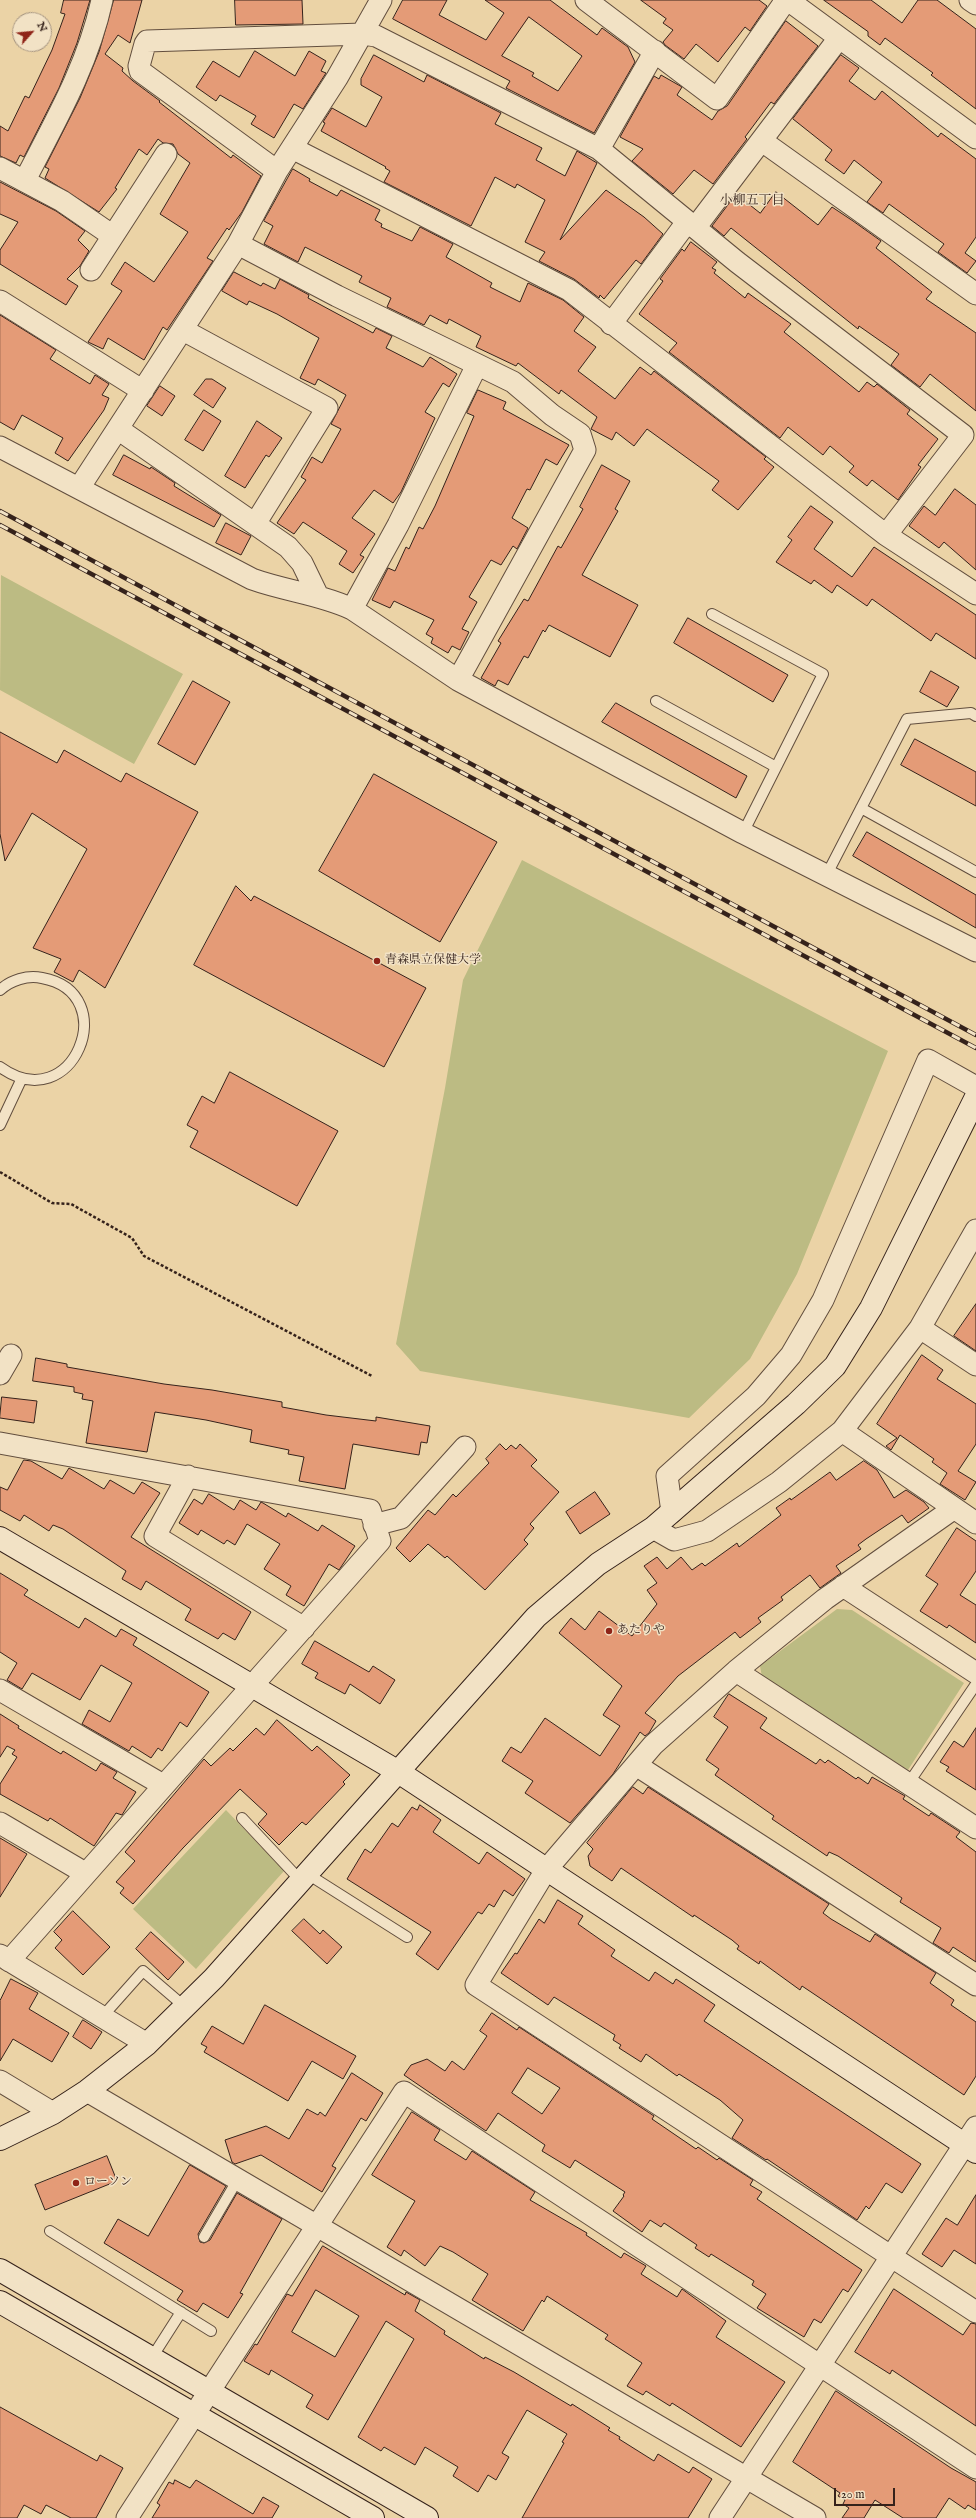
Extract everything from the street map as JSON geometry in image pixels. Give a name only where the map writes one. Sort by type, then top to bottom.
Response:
[{"type":"street","points":[[25,180],[77,77],[89,48],[102,0]]},
{"type":"street","points":[[79,488],[238,244],[278,171],[363,34],[380,0]]},
{"type":"street","points":[[586,0],[717,99],[787,0],[976,138]]},
{"type":"street","points":[[970,0],[976,4]]},
{"type":"street","points":[[278,171],[140,71],[139,66],[147,41],[363,34],[376,36],[599,149],[691,225],[963,435],[886,535]]},
{"type":"street","points":[[611,324],[691,225],[762,141],[839,38]]},
{"type":"street","points":[[599,149],[655,51]]},
{"type":"street","points":[[762,141],[976,294]]},
{"type":"street","points":[[292,148],[569,290],[611,324],[886,535],[976,594]]},
{"type":"street","points":[[91,270],[166,154]]},
{"type":"street","points":[[0,168],[62,201],[113,236]]},
{"type":"street","points":[[238,244],[337,296],[522,387],[552,415],[580,434],[585,450],[458,680]]},
{"type":"street","points":[[0,301],[143,391]]},
{"type":"street","points":[[183,330],[327,408],[255,524]]},
{"type":"street","points":[[352,609],[402,518],[477,365]]},
{"type":"street","points":[[118,429],[288,547],[302,563],[318,596]]},
{"type":"street","points":[[0,447],[252,579],[286,590],[318,596],[352,609],[458,680],[743,833],[976,951]]},
{"type":"street","points":[[672,1512],[667,1476],[756,1396],[791,1355],[822,1300],[928,1060],[976,1087]]},
{"type":"street","points":[[0,2139],[53,2113],[88,2090],[147,2044],[214,1978],[303,1876],[536,1617],[598,1564],[653,1528],[796,1404],[835,1366],[871,1308],[976,1097]]},
{"type":"street","points":[[653,1528],[674,1540],[707,1531],[779,1482],[842,1431],[920,1328],[976,1230]]},
{"type":"street","points":[[920,1328],[976,1365]]},
{"type":"street","points":[[0,1374],[11,1355]]},
{"type":"street","points":[[842,1431],[976,1523]]},
{"type":"street","points":[[0,1443],[370,1510],[380,1541],[304,1628],[250,1685],[85,1873],[5,1958],[147,2044]]},
{"type":"street","points":[[374,1524],[401,1518],[465,1447]]},
{"type":"street","points":[[188,1476],[155,1536],[304,1628]]},
{"type":"street","points":[[953,1508],[843,1586],[736,1671],[653,1745],[546,1870],[476,1985],[976,2312]]},
{"type":"street","points":[[0,1538],[397,1771],[546,1870],[972,2141],[892,2256],[720,2518]]},
{"type":"street","points":[[843,1586],[976,1674]]},
{"type":"street","points":[[736,1671],[976,1828]]},
{"type":"street","points":[[0,1690],[163,1785]]},
{"type":"street","points":[[636,1765],[976,1985]]},
{"type":"street","points":[[0,1823],[85,1873]]},
{"type":"street","points":[[0,2082],[53,2113]]},
{"type":"street","points":[[88,2090],[815,2518]]},
{"type":"street","points":[[127,2518],[404,2092],[976,2468]]},
{"type":"street","points":[[0,2270],[427,2518]]},
{"type":"street","points":[[0,2302],[373,2518]]},
{"type":"lane","points":[[712,614],[823,674],[743,833]]},
{"type":"lane","points":[[656,701],[776,767]]},
{"type":"lane","points":[[826,876],[907,719],[971,713],[976,716]]},
{"type":"lane","points":[[861,808],[976,872]]},
{"type":"lane","points":[[0,990],[19,979],[35,977],[50,980],[64,986],[75,997],[82,1011],[85,1027],[83,1042],[77,1056],[66,1068],[53,1076],[38,1080],[22,1078],[0,1067]]},
{"type":"lane","points":[[0,1125],[22,1078]]},
{"type":"lane","points":[[908,1784],[976,1684]]},
{"type":"lane","points":[[242,1818],[303,1876],[408,1937]]},
{"type":"lane","points":[[102,2016],[143,1970],[185,2007]]},
{"type":"lane","points":[[204,2237],[238,2179]]},
{"type":"lane","points":[[50,2231],[211,2331]]},
{"type":"lane","points":[[151,2359],[181,2312]]},
{"type":"path","points":[[0,1172],[52,1203],[71,1204],[132,1238],[144,1256],[372,1376]]},
{"type":"shaded area","points":[[1,575],[183,674],[134,764],[0,690]]},
{"type":"shaded area","points":[[522,860],[888,1051],[797,1274],[750,1359],[689,1418],[420,1371],[396,1344],[445,1088],[463,980]]},
{"type":"shaded area","points":[[837,1609],[852,1610],[964,1683],[908,1770],[762,1677],[760,1666]]},
{"type":"shaded area","points":[[226,1810],[284,1871],[196,1969],[133,1909]]},
{"type":"building","points":[[64,0],[90,0],[77,43],[59,88],[24,157],[20,155],[16,163],[0,156],[0,126],[8,131],[25,96],[29,98],[52,52],[65,14],[61,13]]},
{"type":"building","points":[[114,0],[142,0],[130,43],[118,35],[105,54],[123,68],[122,71],[133,81],[160,101],[159,102],[231,158],[233,155],[261,176],[242,212],[229,230],[227,228],[207,258],[213,261],[167,330],[163,327],[144,360],[108,338],[103,349],[88,342],[122,291],[111,284],[125,262],[154,282],[188,232],[160,214],[190,163],[178,154],[173,144],[163,143],[158,139],[147,155],[139,149],[115,188],[117,189],[99,212],[45,178],[49,169],[45,167],[80,98],[99,52]]},
{"type":"building","points":[[235,0],[302,0],[303,24],[236,25]]},
{"type":"building","points":[[403,0],[447,0],[439,15],[486,40],[504,13],[485,0],[550,0],[597,35],[602,28],[628,47],[635,62],[594,133],[506,88],[510,81],[393,19]],"holes":[[[529,17],[582,56],[558,91],[532,76],[534,73],[502,56]]]},
{"type":"building","points":[[641,0],[759,0],[767,6],[750,31],[745,27],[718,62],[696,44],[684,59],[665,45],[663,42],[673,30],[663,23],[666,19]]},
{"type":"building","points":[[824,0],[871,0],[902,23],[918,0],[937,0],[976,29],[976,109],[931,75],[933,73],[885,38],[880,45],[868,36],[868,32]]},
{"type":"building","points":[[786,21],[818,46],[774,104],[771,102],[745,137],[747,139],[713,184],[694,170],[673,194],[632,161],[643,149],[620,137],[654,76],[659,79],[661,75],[682,87],[677,95],[712,120],[718,111],[727,106]]},
{"type":"building","points":[[255,51],[295,76],[309,51],[326,61],[321,71],[326,73],[303,109],[294,104],[274,138],[251,124],[256,116],[220,95],[216,101],[196,87],[213,61],[239,77]]},
{"type":"building","points":[[374,55],[424,82],[427,75],[501,113],[495,124],[542,148],[536,160],[565,176],[577,151],[597,163],[560,240],[606,190],[644,217],[663,234],[641,264],[636,260],[604,299],[600,295],[599,298],[574,279],[539,261],[545,252],[525,242],[545,200],[517,184],[515,188],[495,177],[471,226],[384,182],[390,171],[385,168],[386,167],[321,131],[325,123],[323,122],[332,108],[366,127],[382,97],[361,85],[361,79]]},
{"type":"building","points":[[841,55],[859,68],[849,81],[875,100],[882,91],[938,137],[941,133],[976,159],[976,237],[965,253],[976,261],[967,273],[938,252],[944,244],[889,204],[883,213],[867,202],[882,182],[854,160],[844,174],[825,160],[832,150],[793,119]]},
{"type":"building","points":[[293,169],[310,179],[309,181],[337,196],[341,190],[380,210],[375,220],[382,224],[381,227],[412,241],[420,227],[453,244],[446,257],[492,283],[490,287],[520,302],[528,283],[563,300],[584,317],[574,331],[596,347],[578,371],[615,399],[640,367],[651,375],[654,371],[766,457],[764,459],[774,467],[738,510],[712,490],[719,481],[647,429],[634,446],[616,432],[612,440],[591,429],[597,417],[561,390],[559,394],[518,363],[516,366],[476,347],[481,336],[449,319],[447,324],[430,315],[424,325],[387,307],[391,298],[359,282],[362,276],[305,247],[298,262],[264,244],[273,226],[264,221]]},
{"type":"building","points":[[0,182],[56,211],[85,231],[78,240],[89,251],[80,266],[67,279],[78,286],[66,305],[0,264],[0,250],[18,222],[0,214]]},
{"type":"building","points":[[776,192],[818,225],[832,207],[853,221],[881,241],[876,248],[932,292],[926,299],[976,333],[976,411],[930,374],[920,387],[891,365],[899,354],[859,326],[858,329],[731,228],[724,236],[712,226],[736,194],[760,213]]},
{"type":"building","points":[[691,242],[717,262],[712,268],[716,270],[714,273],[745,298],[748,293],[791,324],[784,332],[859,392],[867,382],[874,387],[877,384],[910,410],[907,414],[938,439],[918,465],[921,467],[898,500],[872,480],[867,486],[849,472],[854,466],[830,446],[823,455],[788,427],[780,438],[669,352],[677,343],[639,314],[663,281],[660,279],[682,249],[684,251]]},
{"type":"building","points":[[234,272],[261,286],[263,283],[275,289],[280,279],[309,295],[308,298],[373,333],[376,328],[392,336],[386,348],[423,367],[430,357],[457,374],[449,387],[443,383],[425,412],[435,418],[401,492],[393,503],[374,490],[352,518],[375,534],[360,555],[364,557],[353,573],[339,564],[347,551],[303,522],[294,534],[277,523],[306,480],[301,477],[312,457],[322,463],[341,429],[331,424],[346,395],[318,379],[315,385],[300,378],[319,338],[277,314],[249,301],[247,305],[222,291]]},
{"type":"building","points":[[0,315],[56,350],[50,359],[90,384],[95,375],[109,384],[102,395],[109,398],[104,410],[68,461],[55,453],[63,438],[22,415],[14,430],[0,422]]},
{"type":"building","points":[[206,379],[212,379],[226,388],[213,408],[194,395]]},
{"type":"building","points":[[160,386],[175,396],[162,416],[147,406]]},
{"type":"building","points":[[478,390],[506,402],[503,409],[569,445],[557,465],[546,459],[530,490],[527,489],[512,518],[528,528],[517,549],[513,546],[501,565],[491,560],[469,597],[477,602],[462,629],[469,632],[460,650],[452,646],[448,653],[431,643],[433,638],[426,634],[434,620],[394,601],[390,608],[372,600],[388,568],[395,571],[406,547],[409,549],[419,527],[423,529],[435,506],[474,416],[467,413]]},
{"type":"building","points":[[204,410],[221,421],[203,451],[185,440]]},
{"type":"building","points":[[257,421],[282,438],[269,457],[266,455],[245,488],[225,476]]},
{"type":"building","points":[[124,455],[150,469],[151,467],[175,483],[174,486],[221,515],[214,527],[113,475]]},
{"type":"building","points":[[602,465],[630,481],[615,509],[618,511],[582,575],[638,605],[610,657],[549,625],[545,632],[543,630],[528,658],[524,656],[508,685],[498,680],[495,686],[481,678],[501,643],[498,641],[524,599],[528,601],[558,546],[561,548],[583,509],[580,507]]},
{"type":"building","points":[[955,489],[976,505],[976,570],[944,542],[939,548],[909,526],[924,506],[935,515]]},
{"type":"building","points":[[811,506],[833,522],[814,549],[852,577],[874,547],[976,615],[976,659],[936,633],[931,641],[872,599],[867,606],[837,585],[832,593],[814,580],[811,584],[776,562],[792,540],[788,537]]},
{"type":"building","points":[[226,523],[251,536],[241,555],[216,543]]},
{"type":"building","points":[[688,618],[788,675],[773,702],[674,643]]},
{"type":"building","points":[[931,671],[959,687],[947,707],[920,692]]},
{"type":"building","points":[[193,681],[230,702],[195,765],[158,744]]},
{"type":"building","points":[[616,703],[747,776],[736,798],[602,722]]},
{"type":"building","points":[[0,732],[57,763],[64,750],[121,782],[126,773],[198,812],[105,988],[79,970],[73,982],[54,972],[61,959],[33,948],[87,849],[32,813],[5,861],[0,834]]},
{"type":"building","points":[[915,739],[976,772],[976,806],[901,765]]},
{"type":"building","points":[[374,774],[497,842],[440,942],[319,871]]},
{"type":"building","points":[[867,832],[976,895],[976,928],[853,856]]},
{"type":"building","points":[[236,886],[251,901],[254,896],[426,988],[384,1067],[194,965]]},
{"type":"building","points":[[230,1072],[338,1131],[297,1206],[190,1147],[198,1131],[187,1125],[202,1096],[214,1103]]},
{"type":"building","points":[[976,1304],[976,1351],[954,1336]]},
{"type":"building","points":[[922,1355],[943,1370],[937,1379],[976,1404],[976,1444],[958,1471],[976,1482],[965,1500],[940,1484],[947,1473],[932,1462],[934,1459],[900,1435],[891,1450],[886,1446],[897,1438],[877,1424]]},
{"type":"building","points":[[36,1358],[67,1364],[67,1367],[282,1402],[282,1407],[326,1415],[376,1421],[376,1417],[430,1426],[427,1443],[421,1442],[419,1455],[353,1444],[345,1489],[299,1481],[304,1457],[288,1454],[289,1450],[250,1442],[252,1430],[206,1420],[155,1412],[147,1452],[86,1443],[93,1401],[82,1399],[83,1394],[74,1392],[74,1387],[33,1381]]},
{"type":"building","points":[[2,1397],[37,1401],[34,1423],[0,1418]]},
{"type":"building","points":[[500,1444],[506,1450],[511,1445],[516,1449],[520,1444],[537,1460],[531,1466],[559,1492],[530,1524],[534,1528],[524,1540],[528,1544],[485,1590],[447,1556],[445,1558],[428,1544],[410,1562],[396,1548],[428,1510],[435,1515],[453,1494],[456,1497],[489,1463],[486,1459]]},
{"type":"building","points":[[24,1460],[31,1461],[62,1479],[69,1468],[104,1489],[110,1480],[134,1494],[142,1482],[160,1493],[131,1537],[251,1612],[235,1640],[223,1633],[218,1639],[185,1620],[191,1609],[146,1581],[141,1590],[122,1579],[126,1571],[63,1529],[53,1525],[49,1531],[24,1515],[20,1521],[0,1510],[0,1487],[7,1490]]},
{"type":"building","points":[[864,1461],[877,1470],[894,1498],[906,1490],[924,1502],[929,1508],[908,1523],[902,1515],[866,1539],[858,1545],[861,1549],[836,1566],[841,1573],[820,1588],[810,1575],[781,1597],[783,1600],[758,1618],[761,1622],[740,1638],[735,1632],[678,1676],[645,1713],[656,1721],[649,1733],[645,1736],[640,1732],[613,1774],[570,1823],[525,1793],[533,1781],[502,1761],[511,1747],[521,1753],[545,1718],[600,1756],[620,1726],[603,1715],[622,1686],[559,1633],[571,1618],[585,1630],[599,1611],[632,1636],[657,1604],[647,1590],[657,1583],[644,1566],[657,1557],[667,1569],[681,1557],[692,1570],[702,1563],[705,1566],[737,1543],[739,1547],[781,1515],[776,1508],[790,1498],[791,1500],[830,1472],[836,1480]]},
{"type":"building","points":[[595,1492],[610,1514],[580,1534],[566,1512]]},
{"type":"building","points":[[209,1494],[234,1510],[240,1500],[256,1510],[261,1502],[286,1517],[288,1513],[318,1531],[322,1525],[355,1546],[339,1570],[329,1564],[304,1606],[286,1595],[291,1586],[264,1569],[280,1544],[247,1524],[235,1545],[227,1540],[224,1544],[201,1530],[198,1535],[179,1523],[194,1499],[202,1504]]},
{"type":"building","points":[[957,1528],[976,1541],[976,1571],[960,1595],[976,1605],[976,1643],[949,1625],[947,1628],[920,1611],[938,1584],[926,1576]]},
{"type":"building","points":[[0,1573],[28,1590],[24,1595],[79,1628],[85,1618],[116,1637],[121,1629],[137,1638],[133,1645],[209,1692],[187,1727],[180,1722],[162,1751],[158,1748],[151,1758],[132,1746],[129,1751],[82,1724],[89,1710],[110,1722],[132,1683],[101,1665],[80,1700],[32,1673],[22,1689],[7,1680],[17,1663],[0,1652]]},
{"type":"building","points":[[315,1641],[369,1672],[373,1666],[395,1680],[380,1704],[350,1684],[345,1694],[315,1678],[318,1673],[302,1664]]},
{"type":"building","points":[[729,1694],[767,1718],[760,1728],[816,1764],[820,1759],[825,1763],[828,1760],[856,1779],[858,1777],[868,1784],[872,1777],[905,1796],[903,1799],[929,1816],[931,1813],[960,1832],[956,1837],[976,1852],[976,1962],[953,1947],[949,1953],[933,1943],[941,1928],[900,1902],[902,1898],[838,1856],[829,1852],[827,1856],[772,1819],[774,1816],[715,1775],[719,1769],[706,1760],[728,1727],[714,1717]]},
{"type":"building","points":[[0,1714],[19,1726],[18,1728],[61,1754],[63,1751],[96,1771],[101,1763],[117,1772],[113,1778],[136,1792],[122,1815],[116,1813],[94,1846],[50,1818],[48,1821],[0,1794],[0,1784],[17,1757],[12,1754],[15,1750],[7,1746],[0,1757]]},
{"type":"building","points":[[277,1720],[312,1751],[317,1746],[350,1775],[343,1782],[345,1784],[306,1825],[302,1822],[279,1845],[258,1824],[267,1814],[240,1789],[183,1848],[133,1904],[120,1893],[124,1888],[116,1882],[135,1861],[125,1852],[204,1759],[211,1766],[230,1748],[233,1751],[256,1728],[264,1735]]},
{"type":"building","points":[[976,1728],[976,1790],[946,1771],[949,1767],[940,1762],[954,1741],[963,1747]]},
{"type":"building","points":[[633,1787],[643,1794],[648,1787],[829,1904],[823,1913],[831,1919],[870,1942],[875,1934],[936,1973],[930,1983],[954,2000],[951,2005],[976,2022],[976,2076],[964,2095],[802,1986],[800,1990],[760,1961],[759,1964],[737,1949],[739,1946],[732,1940],[694,1915],[693,1917],[621,1868],[612,1881],[590,1866],[588,1856],[593,1849],[587,1843]]},
{"type":"building","points":[[420,1805],[441,1820],[433,1832],[479,1864],[487,1852],[525,1879],[513,1896],[504,1890],[494,1907],[489,1904],[482,1914],[478,1912],[438,1970],[416,1954],[431,1932],[347,1879],[365,1849],[371,1853],[392,1823],[398,1827],[412,1807],[417,1810]]},
{"type":"building","points":[[0,1838],[27,1854],[0,1897]]},
{"type":"building","points":[[558,1900],[583,1916],[578,1924],[615,1950],[611,1956],[649,1981],[655,1972],[673,1984],[676,1979],[715,2005],[704,2021],[921,2164],[902,2193],[886,2183],[869,2209],[866,2206],[857,2220],[767,2159],[766,2160],[732,2138],[743,2120],[720,2100],[679,2074],[677,2076],[646,2054],[641,2062],[619,2048],[621,2045],[613,2040],[615,2035],[554,1997],[548,2005],[501,1973],[515,1953],[517,1954],[539,1919],[544,1923]]},
{"type":"building","points":[[73,1911],[110,1947],[83,1975],[55,1948],[62,1940],[54,1932]]},
{"type":"building","points":[[304,1919],[320,1934],[323,1930],[342,1947],[327,1964],[292,1931]]},
{"type":"building","points":[[151,1932],[184,1962],[168,1980],[136,1949]]},
{"type":"building","points":[[11,1979],[38,1993],[29,2009],[69,2033],[52,2062],[13,2039],[0,2061],[0,2001]]},
{"type":"building","points":[[265,2005],[356,2056],[343,2079],[312,2061],[288,2101],[204,2052],[207,2047],[201,2044],[212,2026],[243,2044]]},
{"type":"building","points":[[492,2013],[517,2030],[519,2027],[654,2116],[652,2119],[696,2149],[698,2147],[717,2160],[719,2158],[753,2180],[750,2185],[762,2192],[757,2199],[862,2270],[848,2292],[843,2289],[821,2323],[814,2319],[804,2337],[757,2308],[766,2294],[752,2285],[754,2281],[711,2254],[709,2257],[695,2248],[697,2245],[664,2223],[661,2227],[650,2220],[642,2232],[613,2211],[624,2196],[623,2195],[625,2192],[575,2160],[570,2168],[542,2151],[545,2145],[498,2113],[486,2131],[404,2075],[411,2065],[427,2059],[445,2071],[452,2061],[464,2070],[487,2036],[480,2031]],"holes":[[[528,2068],[560,2088],[542,2114],[512,2093]]]},
{"type":"building","points":[[83,2020],[102,2032],[91,2049],[73,2037]]},
{"type":"building","points":[[352,2073],[383,2093],[366,2121],[361,2118],[332,2166],[336,2168],[322,2192],[261,2155],[235,2164],[232,2162],[225,2140],[266,2126],[289,2139],[307,2109],[318,2115],[320,2112],[325,2116]]},
{"type":"building","points":[[412,2112],[440,2130],[434,2140],[466,2160],[472,2151],[535,2192],[530,2200],[587,2233],[586,2235],[621,2258],[624,2253],[646,2266],[641,2274],[677,2297],[682,2289],[726,2321],[716,2337],[785,2382],[741,2447],[672,2403],[670,2406],[646,2391],[643,2395],[627,2386],[642,2363],[605,2339],[608,2335],[547,2296],[544,2302],[542,2300],[523,2331],[472,2300],[488,2274],[453,2252],[440,2246],[425,2266],[404,2250],[401,2256],[387,2247],[415,2201],[372,2175]]},
{"type":"building","name":"ローソン","points":[[107,2156],[117,2181],[45,2210],[35,2185]]},
{"type":"building","points":[[190,2165],[226,2186],[198,2234],[200,2242],[204,2243],[210,2240],[237,2193],[282,2219],[240,2293],[243,2294],[228,2318],[203,2303],[197,2312],[177,2300],[183,2291],[104,2243],[118,2219],[148,2236]]},
{"type":"building","points":[[976,2195],[976,2264],[954,2250],[942,2267],[922,2254],[946,2218],[957,2225]]},
{"type":"building","points":[[323,2246],[405,2295],[406,2292],[420,2300],[415,2311],[445,2331],[444,2334],[484,2359],[485,2357],[514,2372],[571,2406],[572,2404],[610,2428],[608,2430],[620,2437],[619,2439],[654,2461],[658,2454],[689,2473],[693,2467],[712,2479],[688,2518],[522,2518],[564,2443],[562,2442],[567,2434],[527,2410],[502,2453],[509,2457],[496,2480],[488,2475],[478,2492],[453,2476],[458,2467],[425,2447],[415,2465],[384,2447],[381,2451],[358,2437],[414,2339],[386,2321],[328,2420],[306,2407],[313,2395],[271,2370],[269,2375],[244,2361],[255,2344],[257,2345],[287,2294],[292,2296]],"holes":[[[316,2290],[359,2316],[335,2357],[292,2332]]]},
{"type":"building","points":[[894,2289],[963,2335],[971,2323],[976,2324],[976,2426],[892,2370],[890,2374],[855,2352]]},
{"type":"building","points":[[836,2391],[951,2468],[976,2482],[976,2510],[968,2505],[965,2509],[949,2498],[936,2518],[903,2518],[875,2500],[864,2518],[842,2518],[849,2508],[843,2504],[845,2500],[838,2496],[840,2493],[793,2462]]},
{"type":"building","points":[[0,2407],[97,2461],[100,2455],[123,2468],[96,2518],[71,2518],[46,2505],[41,2514],[24,2505],[17,2518],[0,2518]]},
{"type":"building","points":[[175,2480],[190,2488],[196,2480],[253,2514],[263,2497],[279,2506],[272,2518],[152,2518],[160,2505],[157,2503],[169,2482],[173,2484]]},
{"type":"railway","points":[[0,511],[976,1035]]},
{"type":"railway","points":[[0,525],[976,1048]]},
{"type":"place","name":"青森県立保健大学","points":[[377,961]]},
{"type":"place","name":"あたりや","points":[[609,1631]]},
{"type":"place","name":"ローソン","points":[[76,2183]]},
{"type":"district","name":"小柳五丁目","points":[[752,201]]}]
